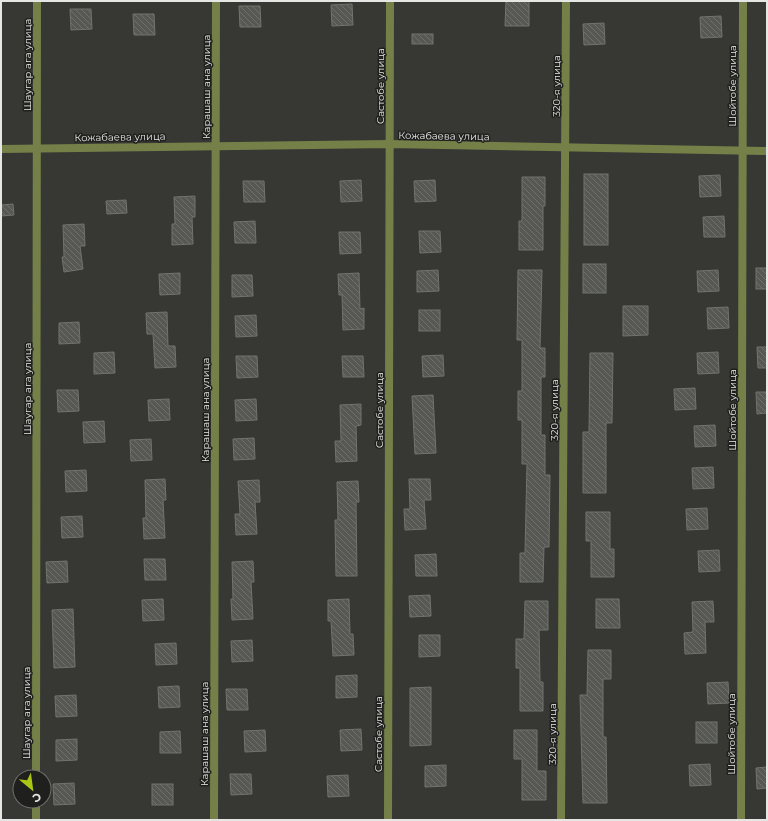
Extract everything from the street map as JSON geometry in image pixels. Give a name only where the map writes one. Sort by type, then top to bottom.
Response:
[{"type":"street","name":"Шаугар ага улица","points":[[36,769],[37,1]]},
{"type":"street","name":"Карашаш ана улица","points":[[214,820],[216,1]]},
{"type":"street","name":"Састобе улица","points":[[388,820],[390,1]]},
{"type":"street","name":"320-я улица","points":[[561,820],[566,1]]},
{"type":"street","name":"Шойтобе улица","points":[[741,820],[743,1]]},
{"type":"street","name":"Кожабаева улица","points":[[1,149],[216,145],[390,144],[566,149],[742,152],[767,151]]},
{"type":"street","points":[[36,809],[36,820]]},
{"type":"building","points":[[506,1],[529,1],[529,26],[505,26]]},
{"type":"building","points":[[352,4],[353,25],[332,26],[331,5]]},
{"type":"building","points":[[239,6],[260,6],[261,27],[240,27]]},
{"type":"building","points":[[70,9],[91,9],[92,29],[71,30]]},
{"type":"building","points":[[133,14],[154,14],[155,35],[134,35]]},
{"type":"building","points":[[721,16],[722,37],[701,38],[700,17]]},
{"type":"building","points":[[604,23],[605,44],[584,45],[583,24]]},
{"type":"building","points":[[412,34],[433,34],[433,44],[412,44]]},
{"type":"building","points":[[584,174],[608,174],[608,245],[584,245]]},
{"type":"building","points":[[720,175],[721,196],[700,197],[699,176]]},
{"type":"building","points":[[522,177],[545,177],[545,206],[543,206],[543,250],[519,250],[519,221],[522,221]]},
{"type":"building","points":[[361,180],[362,201],[341,202],[340,181]]},
{"type":"building","points":[[435,180],[436,201],[415,202],[414,181]]},
{"type":"building","points":[[243,181],[264,181],[265,202],[244,202]]},
{"type":"building","points":[[195,196],[195,217],[192,217],[193,244],[172,245],[172,224],[175,224],[174,197]]},
{"type":"building","points":[[126,200],[127,213],[107,214],[106,201]]},
{"type":"building","points":[[13,204],[14,215],[1,216],[1,205]]},
{"type":"building","points":[[724,216],[725,237],[704,237],[703,217]]},
{"type":"building","points":[[255,221],[256,243],[235,243],[234,222]]},
{"type":"building","points":[[84,224],[85,246],[80,246],[83,269],[64,272],[62,257],[64,257],[63,225]]},
{"type":"building","points":[[419,231],[440,231],[441,252],[420,253]]},
{"type":"building","points":[[339,232],[360,232],[361,253],[340,254]]},
{"type":"building","points":[[583,264],[606,264],[606,293],[583,293]]},
{"type":"building","points":[[756,268],[767,268],[767,289],[756,289]]},
{"type":"building","points":[[438,270],[439,291],[417,292],[417,271]]},
{"type":"building","points":[[518,270],[542,270],[540,348],[545,348],[545,377],[541,377],[541,435],[545,435],[545,475],[550,475],[549,547],[544,547],[543,582],[520,582],[520,553],[525,553],[527,464],[522,464],[522,420],[518,420],[518,391],[522,391],[522,340],[517,340]]},
{"type":"building","points":[[718,270],[719,291],[698,292],[697,271]]},
{"type":"building","points":[[180,273],[180,294],[160,295],[159,274]]},
{"type":"building","points":[[359,273],[360,309],[364,308],[364,329],[343,330],[342,295],[339,295],[338,274]]},
{"type":"building","points":[[232,275],[252,275],[253,296],[232,297]]},
{"type":"building","points":[[623,306],[648,306],[648,335],[623,336]]},
{"type":"building","points":[[728,307],[729,328],[708,329],[707,308]]},
{"type":"building","points":[[419,310],[440,310],[440,331],[419,331]]},
{"type":"building","points":[[167,312],[168,346],[175,346],[176,367],[155,368],[153,334],[147,334],[146,313]]},
{"type":"building","points":[[256,315],[257,336],[236,337],[235,316]]},
{"type":"building","points":[[79,322],[80,343],[59,344],[59,323]]},
{"type":"building","points":[[757,347],[767,347],[767,368],[758,368]]},
{"type":"building","points":[[114,352],[115,373],[94,374],[94,353]]},
{"type":"building","points":[[718,352],[719,373],[698,374],[697,353]]},
{"type":"building","points":[[590,353],[613,353],[612,423],[606,423],[606,493],[583,493],[583,432],[589,432]]},
{"type":"building","points":[[443,355],[444,376],[423,377],[422,356]]},
{"type":"building","points":[[236,356],[257,356],[258,377],[237,378]]},
{"type":"building","points":[[342,356],[363,356],[364,377],[343,377]]},
{"type":"building","points":[[695,388],[696,409],[675,410],[674,389]]},
{"type":"building","points":[[57,390],[78,390],[79,411],[58,412]]},
{"type":"building","points":[[756,392],[767,392],[767,413],[757,414]]},
{"type":"building","points":[[433,395],[436,453],[415,454],[412,396]]},
{"type":"building","points":[[169,399],[170,420],[149,421],[148,400]]},
{"type":"building","points":[[256,399],[257,420],[236,421],[235,400]]},
{"type":"building","points":[[361,404],[361,425],[356,426],[357,461],[336,462],[335,441],[341,441],[340,405]]},
{"type":"building","points":[[104,421],[105,442],[84,443],[83,422]]},
{"type":"building","points":[[715,425],[716,446],[695,447],[694,426]]},
{"type":"building","points":[[254,438],[255,459],[234,460],[233,439]]},
{"type":"building","points":[[151,439],[152,460],[131,461],[130,440]]},
{"type":"building","points":[[713,467],[714,488],[693,489],[692,468]]},
{"type":"building","points":[[86,470],[87,491],[66,492],[65,471]]},
{"type":"building","points":[[165,479],[166,500],[163,500],[165,538],[144,539],[143,518],[146,518],[145,480]]},
{"type":"building","points":[[409,479],[430,479],[431,500],[424,500],[426,529],[405,530],[404,509],[410,509]]},
{"type":"building","points":[[259,480],[260,502],[255,502],[257,534],[236,535],[235,514],[240,514],[238,481]]},
{"type":"building","points":[[358,481],[359,502],[356,502],[357,576],[336,576],[335,520],[338,520],[337,482]]},
{"type":"building","points":[[707,508],[708,529],[687,530],[686,509]]},
{"type":"building","points":[[586,512],[610,512],[610,549],[614,549],[614,577],[591,577],[591,541],[586,541]]},
{"type":"building","points":[[82,516],[83,537],[62,538],[61,517]]},
{"type":"building","points":[[719,550],[720,571],[699,572],[698,551]]},
{"type":"building","points":[[436,554],[437,576],[416,576],[415,555]]},
{"type":"building","points":[[144,559],[165,559],[166,580],[145,580]]},
{"type":"building","points":[[67,561],[68,582],[47,583],[46,562]]},
{"type":"building","points":[[253,561],[254,582],[251,582],[253,619],[232,620],[232,562]]},
{"type":"building","points":[[430,595],[431,616],[410,617],[409,596]]},
{"type":"building","points":[[163,599],[164,620],[143,621],[142,600]]},
{"type":"building","points":[[349,599],[350,634],[353,634],[354,655],[333,656],[331,621],[328,621],[328,600]]},
{"type":"building","points":[[596,599],[619,599],[620,628],[596,628]]},
{"type":"building","points":[[525,601],[548,601],[548,630],[539,630],[540,682],[543,682],[543,711],[520,711],[520,668],[516,668],[516,639],[524,639]]},
{"type":"building","points":[[713,601],[714,622],[705,622],[706,653],[685,654],[684,633],[693,632],[692,602]]},
{"type":"building","points":[[73,609],[75,667],[54,668],[52,610]]},
{"type":"building","points":[[419,635],[440,635],[440,656],[419,657]]},
{"type":"building","points":[[252,640],[253,661],[232,662],[231,641]]},
{"type":"building","points":[[176,643],[177,664],[156,665],[155,644]]},
{"type":"building","points":[[588,650],[611,650],[611,679],[603,679],[603,737],[606,737],[607,803],[583,803],[580,695],[587,695]]},
{"type":"building","points":[[357,675],[357,697],[336,698],[336,676]]},
{"type":"building","points":[[728,682],[729,703],[708,704],[707,683]]},
{"type":"building","points":[[179,686],[180,707],[159,708],[158,687]]},
{"type":"building","points":[[431,687],[431,745],[410,746],[410,688]]},
{"type":"building","points":[[226,689],[247,689],[248,710],[227,710]]},
{"type":"building","points":[[76,695],[77,716],[56,717],[55,696]]},
{"type":"building","points":[[696,722],[717,722],[717,743],[696,743]]},
{"type":"building","points":[[361,729],[362,750],[341,751],[340,730]]},
{"type":"building","points":[[265,730],[266,751],[245,752],[244,731]]},
{"type":"building","points":[[514,730],[537,730],[537,771],[546,771],[546,800],[522,800],[522,759],[514,759]]},
{"type":"building","points":[[180,731],[181,753],[160,753],[160,732]]},
{"type":"building","points":[[77,739],[77,760],[56,761],[56,740]]},
{"type":"building","points":[[710,764],[711,785],[690,786],[689,765]]},
{"type":"building","points":[[446,765],[446,786],[425,787],[425,766]]},
{"type":"building","points":[[767,767],[767,788],[757,789],[756,768]]},
{"type":"building","points":[[230,774],[251,774],[252,794],[231,795]]},
{"type":"building","points":[[348,775],[349,796],[328,797],[327,776]]},
{"type":"building","points":[[74,783],[75,804],[54,805],[53,784]]},
{"type":"building","points":[[152,784],[173,784],[173,805],[152,805]]}]
